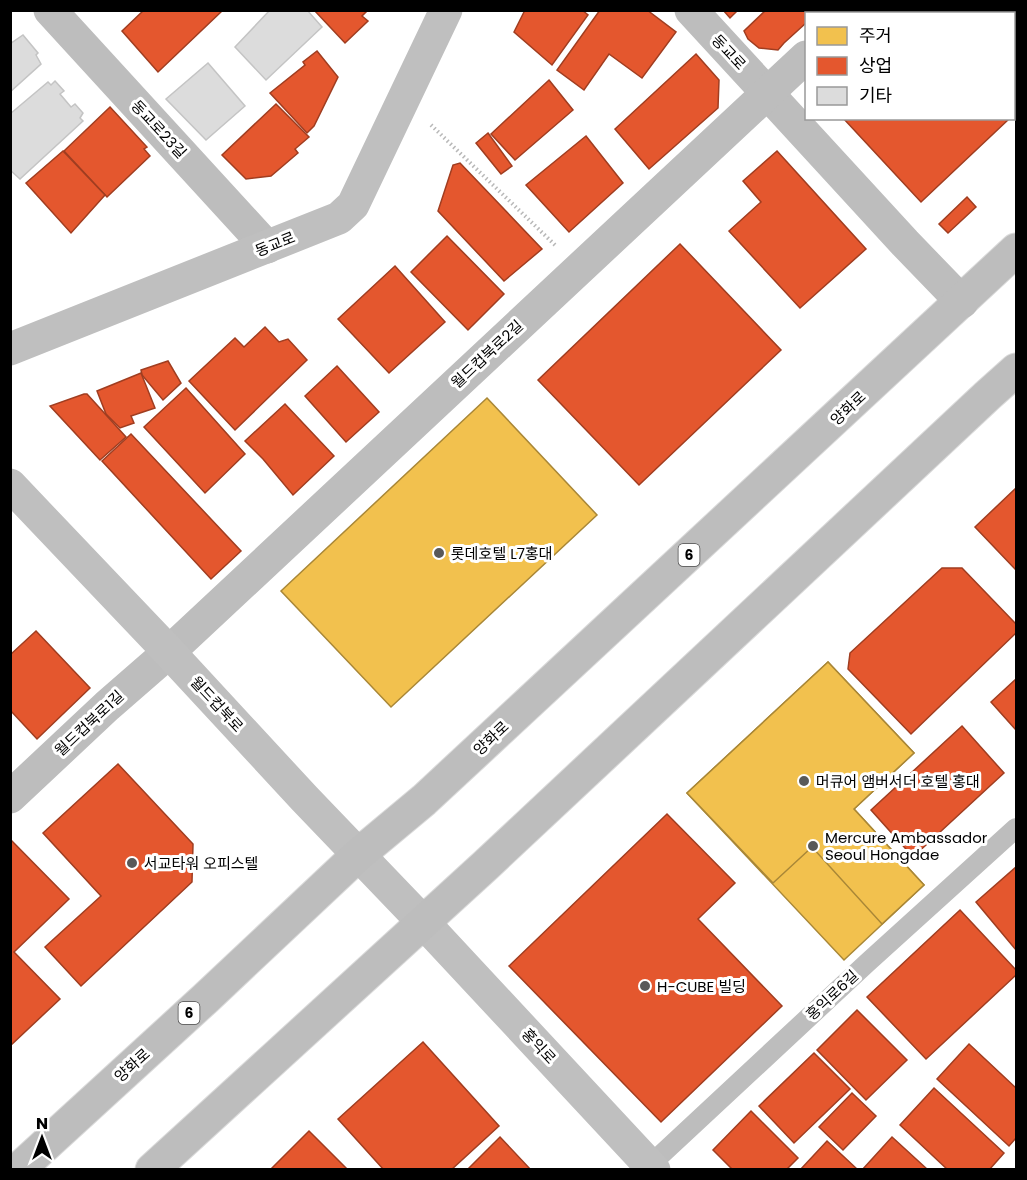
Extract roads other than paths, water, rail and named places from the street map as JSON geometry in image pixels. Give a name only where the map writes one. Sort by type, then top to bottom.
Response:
[{"type":"main road","name":"동교로23길","points":[[50,10],[267,247]]},
{"type":"main road","name":"동교로","points":[[691,10],[767,93]]},
{"type":"main road","name":"동교로","points":[[10,349],[339,218],[353,205],[404,99],[436,16]]},
{"type":"main road","name":"월드컵북로2길","points":[[169,652],[805,59]]},
{"type":"main road","points":[[767,93],[904,243],[962,302]]},
{"type":"main road","name":"양화로","points":[[18,1170],[358,855],[424,800],[1017,250]]},
{"type":"main road","points":[[152,1170],[423,922],[1017,370]]},
{"type":"main road","name":"월드컵북로","points":[[10,485],[423,922]]},
{"type":"main road","name":"월드컵북로1길","points":[[10,797],[107,706],[169,652]]},
{"type":"main road","name":"홍익로","points":[[423,922],[651,1168]]},
{"type":"lane","points":[[988,395],[1017,354]]},
{"type":"lane","name":"홍익로6길","points":[[651,1168],[867,963],[1017,828]]},
{"type":"place","name":"롯데호텔 L7홍대","points":[[439,553]]},
{"type":"place","name":"머큐어 앰버서더 호텔 홍대","points":[[804,781]]},
{"type":"place","name":"Mercure Ambassador Seoul Hongdae","points":[[813,846]]},
{"type":"place","name":"서교타워 오피스텔","points":[[132,863]]},
{"type":"place","name":"H-CUBE 빌딩","points":[[645,986]]}]
